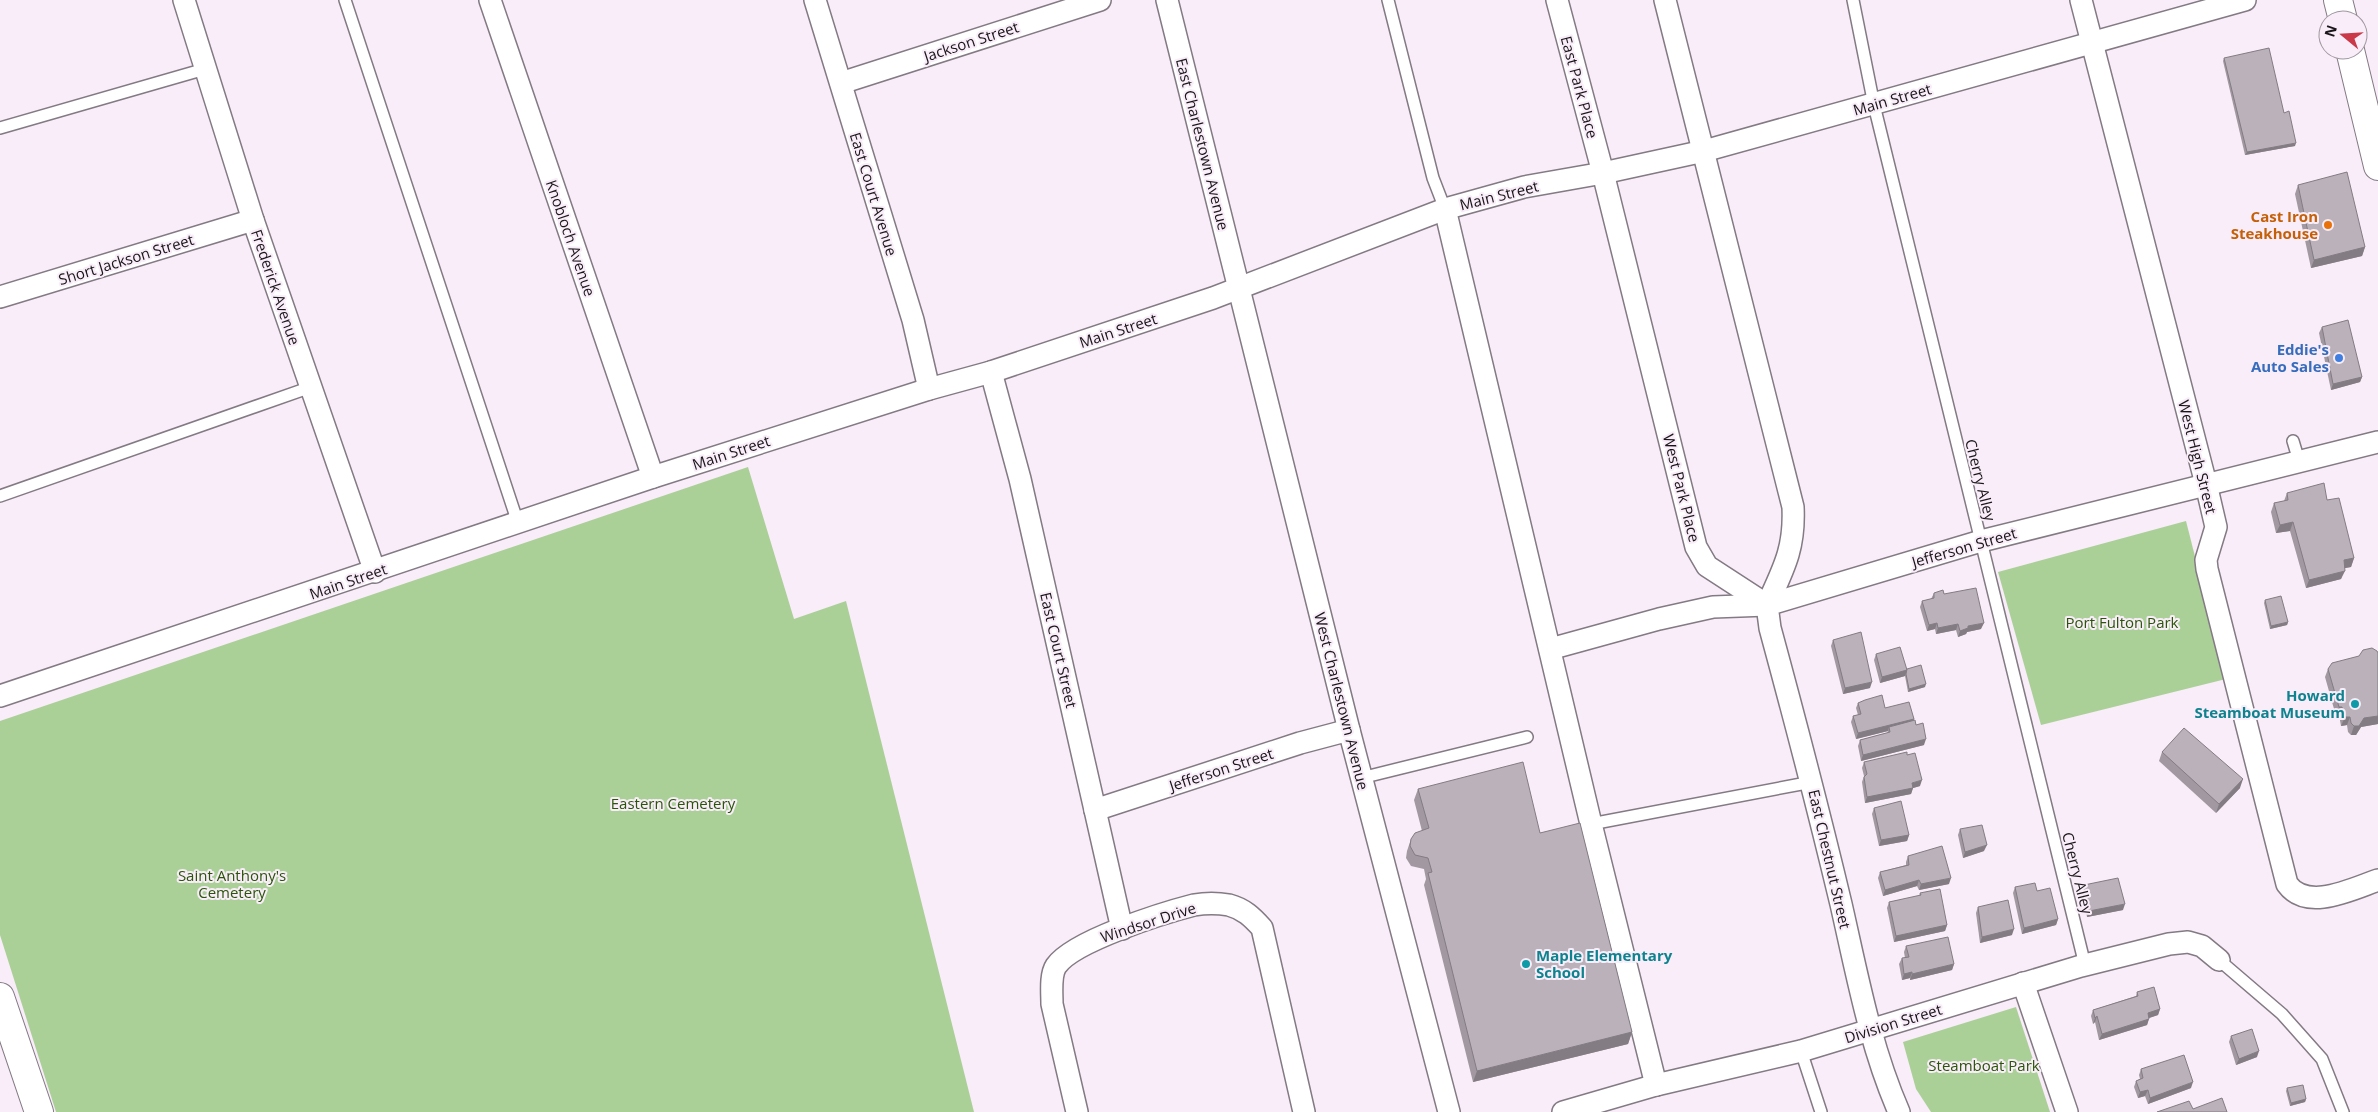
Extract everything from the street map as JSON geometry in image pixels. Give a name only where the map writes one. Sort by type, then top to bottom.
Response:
[{"type":"main road","points":[[2352,60],[2378,166]]},
{"type":"main road","points":[[0,997],[39,1112]]},
{"type":"street","name":"Frederick Avenue","points":[[184,0],[253,220],[375,572]]},
{"type":"street","name":"Knobloch Avenue","points":[[490,0],[653,477]]},
{"type":"street","name":"East Court Avenue","points":[[815,0],[913,320],[929,388]]},
{"type":"street","name":"Jackson Street","points":[[841,83],[1100,0]]},
{"type":"street","name":"East Charlestown Avenue","points":[[1167,0],[1239,289]]},
{"type":"street","name":"East Park Place","points":[[1557,0],[1603,173]]},
{"type":"street","points":[[1665,0],[1793,507],[1794,531],[1791,547],[1767,605]]},
{"type":"street","name":"West High Street","points":[[2080,0],[2206,484],[2216,527],[2206,560],[2207,569],[2287,884],[2299,895],[2314,898],[2378,880]]},
{"type":"street","name":"Main Street","points":[[0,696],[375,572],[653,477],[929,388],[991,372],[1239,289],[1445,209],[1524,187],[1603,173],[1704,151],[2245,0]]},
{"type":"street","name":"West Park Place","points":[[1603,173],[1696,547],[1707,566],[1767,605]]},
{"type":"street","points":[[1445,209],[1591,824],[1656,1086]]},
{"type":"street","name":"Short Jackson Street","points":[[0,298],[253,220]]},
{"type":"street","name":"West Charlestown Avenue","points":[[1239,289],[1361,778],[1449,1112]]},
{"type":"street","name":"East Court Street","points":[[991,372],[1020,480],[1122,929]]},
{"type":"street","name":"Jefferson Street","points":[[1550,649],[1659,619],[1713,607],[1767,605],[1982,541],[2378,442]]},
{"type":"street","name":"East Chestnut Street","points":[[1767,605],[1770,628],[1812,782],[1871,1029],[1887,1085],[1899,1112]]},
{"type":"street","name":"Jefferson Street","points":[[1095,810],[1300,743],[1349,730]]},
{"type":"street","name":"Windsor Drive","points":[[1077,1112],[1052,1004],[1051,991],[1054,968],[1067,954],[1103,935],[1196,905],[1230,906],[1248,912],[1262,928],[1304,1112]]},
{"type":"street","name":"Division Street","points":[[1576,1110],[1656,1086],[1801,1051],[2081,966],[2169,944],[2188,942],[2202,946],[2219,960]]},
{"type":"street","points":[[2023,983],[2067,1112]]},
{"type":"lane","points":[[344,0],[518,523]]},
{"type":"lane","points":[[1388,0],[1433,178],[1445,209]]},
{"type":"lane","name":"Cherry Alley","points":[[1853,0],[1874,105],[2083,957],[2081,966]]},
{"type":"lane","points":[[0,128],[205,69]]},
{"type":"lane","points":[[0,496],[311,387]]},
{"type":"lane","points":[[2293,441],[2299,461]]},
{"type":"lane","points":[[1361,778],[1527,737]]},
{"type":"lane","points":[[1591,824],[1812,782]]},
{"type":"lane","points":[[2219,960],[2282,1014],[2322,1059],[2344,1112]]},
{"type":"lane","points":[[1801,1051],[1820,1112]]},
{"type":"green space","points":[[748,467],[794,619],[846,601],[974,1112],[56,1112],[0,935],[0,721]]},
{"type":"green space","name":"Port Fulton Park","points":[[2186,521],[2226,679],[2041,725],[1998,572]]},
{"type":"green space","name":"Steamboat Park","points":[[2016,1007],[2050,1112],[1931,1112],[1916,1089],[1903,1042]]},
{"type":"building","points":[[2269,48],[2284,113],[2289,111],[2296,143],[2247,152],[2224,58]]},
{"type":"building","name":"Cast Iron Steakhouse","points":[[2347,172],[2365,247],[2314,260],[2298,185]]},
{"type":"building","name":"Eddie's Auto Sales","points":[[2348,320],[2362,377],[2333,384],[2322,327]]},
{"type":"building","points":[[2324,483],[2327,500],[2339,498],[2354,558],[2344,560],[2345,571],[2309,580],[2293,522],[2280,525],[2274,503],[2288,500],[2287,493]]},
{"type":"building","points":[[1976,588],[1984,623],[1968,626],[1968,628],[1960,631],[1958,624],[1938,628],[1937,623],[1929,625],[1922,601],[1934,598],[1934,593],[1943,590],[1944,594]]},
{"type":"building","points":[[2281,596],[2288,622],[2271,626],[2265,600]]},
{"type":"building","points":[[1861,632],[1872,682],[1845,688],[1833,640]]},
{"type":"building","points":[[1900,647],[1907,670],[1882,677],[1876,654]]},
{"type":"building","name":"Howard Steamboat Museum","points":[[2372,648],[2378,653],[2378,716],[2364,718],[2359,726],[2354,726],[2351,723],[2350,717],[2345,717],[2342,707],[2339,707],[2328,669],[2332,663],[2359,656],[2363,650]]},
{"type":"building","points":[[1921,665],[1926,684],[1909,689],[1907,669]]},
{"type":"building","points":[[1882,695],[1885,708],[1909,702],[1914,719],[1858,733],[1853,716],[1861,714],[1858,703]]},
{"type":"building","points":[[1915,720],[1916,725],[1923,723],[1926,739],[1863,755],[1860,740],[1890,732],[1889,727]]},
{"type":"building","points":[[2184,728],[2243,779],[2219,804],[2162,752]]},
{"type":"building","points":[[1907,752],[1907,755],[1915,753],[1922,780],[1912,783],[1913,788],[1867,797],[1864,777],[1867,774],[1864,762]]},
{"type":"building","name":"Maple Elementary School","points":[[1523,762],[1540,833],[1580,823],[1632,1032],[1477,1071],[1428,873],[1432,872],[1428,858],[1415,855],[1410,846],[1411,839],[1415,833],[1429,828],[1418,789]]},
{"type":"building","points":[[1901,801],[1909,835],[1881,840],[1874,808]]},
{"type":"building","points":[[1982,825],[1987,845],[1965,852],[1960,829]]},
{"type":"building","points":[[1942,846],[1951,878],[1921,884],[1919,880],[1885,890],[1880,872],[1909,865],[1908,856]]},
{"type":"building","points":[[2118,878],[2125,904],[2089,911],[2084,885]]},
{"type":"building","points":[[2035,883],[2037,891],[2050,888],[2058,919],[2024,928],[2015,887]]},
{"type":"building","points":[[1940,889],[1947,925],[1896,936],[1889,902]]},
{"type":"building","points":[[2008,900],[2014,929],[1982,937],[1978,907]]},
{"type":"building","points":[[1948,937],[1954,964],[1912,974],[1912,972],[1904,974],[1902,958],[1909,957],[1906,946]]},
{"type":"building","points":[[2154,987],[2160,1009],[2148,1013],[2149,1019],[2102,1034],[2097,1016],[2095,1018],[2093,1010],[2138,996],[2137,992]]},
{"type":"building","points":[[2252,1029],[2259,1051],[2239,1059],[2231,1036]]},
{"type":"building","points":[[2184,1055],[2193,1082],[2150,1098],[2148,1090],[2140,1092],[2136,1081],[2143,1078],[2141,1069]]},
{"type":"building","points":[[2303,1085],[2306,1099],[2291,1103],[2287,1088]]},
{"type":"building","points":[[2222,1098],[2227,1112],[2157,1112],[2189,1101],[2193,1109]]},
{"type":"place","name":"Cast Iron Steakhouse","points":[[2328,225]]},
{"type":"place","name":"Eddie's Auto Sales","points":[[2339,358]]},
{"type":"place","name":"Howard Steamboat Museum","points":[[2355,704]]},
{"type":"place","name":"Maple Elementary School","points":[[1526,964]]},
{"type":"park label","name":"Eastern Cemetery","points":[[673,803]]},
{"type":"park label","name":"Saint Anthony's Cemetery","points":[[232,884]]}]
